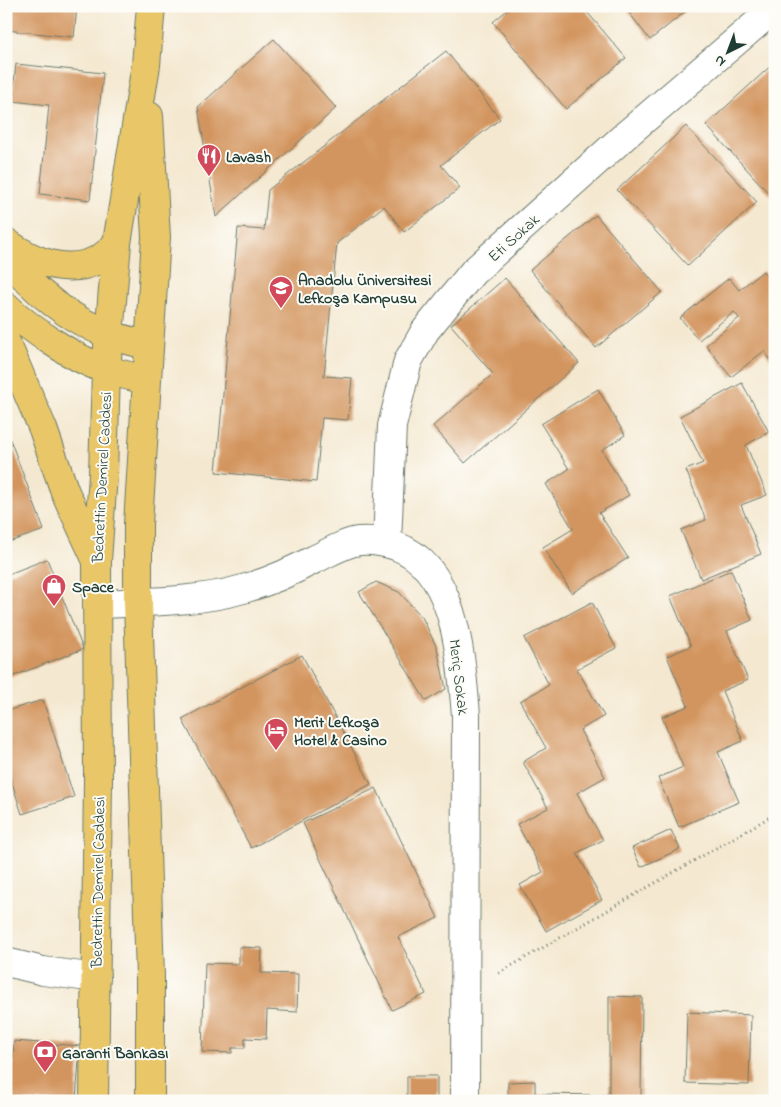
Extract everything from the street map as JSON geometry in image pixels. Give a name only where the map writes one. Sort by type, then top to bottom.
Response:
[{"type":"main road","name":"Bedrettin Demirel Caddesi","points":[[94,1101],[98,782],[96,604],[106,370],[117,243],[146,66],[151,6]]},
{"type":"main road","name":"Bedrettin Demirel Caddesi","points":[[146,66],[156,237],[138,524],[138,602],[150,976],[150,1101]]},
{"type":"main road","points":[[6,242],[27,256],[60,267],[80,266],[91,263],[107,253],[117,243]]},
{"type":"main road","points":[[6,256],[46,299],[75,318],[108,334],[149,346]]},
{"type":"main road","points":[[6,306],[38,331],[71,353],[106,370],[146,380]]},
{"type":"main road","points":[[6,342],[44,430],[65,492],[97,561]]},
{"type":"street","name":"Eti Sokak","points":[[387,543],[392,426],[408,362],[425,331],[473,272],[627,134],[775,8]]},
{"type":"street","name":"Meriç Sokak","points":[[96,604],[218,596],[269,581],[345,545],[358,541],[387,543],[412,553],[433,573],[444,593],[461,656],[466,715],[465,1101]]},
{"type":"street","points":[[6,962],[42,970],[96,978]]},
{"type":"path","points":[[466,992],[775,814]]},
{"type":"building","points":[[6,6],[77,6],[74,37],[6,30]]},
{"type":"building","points":[[512,6],[582,6],[626,58],[566,109],[493,22]]},
{"type":"building","points":[[624,6],[692,6],[650,40]]},
{"type":"building","points":[[274,39],[336,108],[216,217],[198,107]]},
{"type":"building","name":"Anadolu Üniversitesi Lefkoşa Kampusu","points":[[446,51],[500,119],[441,165],[460,188],[404,232],[384,206],[337,243],[324,376],[352,378],[348,420],[322,418],[316,482],[216,472],[238,228],[264,230],[268,190]]},
{"type":"building","points":[[775,62],[775,200],[706,125]]},
{"type":"building","points":[[16,64],[103,73],[90,200],[40,194],[49,105],[12,101]]},
{"type":"building","points":[[686,126],[757,202],[688,266],[617,190]]},
{"type":"building","points":[[596,215],[662,292],[596,348],[530,270]]},
{"type":"building","points":[[763,271],[767,277],[775,271],[775,355],[770,359],[764,351],[731,377],[706,345],[739,318],[734,312],[699,340],[680,318],[729,278],[739,290]]},
{"type":"building","points":[[505,278],[579,363],[465,463],[433,426],[493,374],[451,325]]},
{"type":"building","points":[[742,383],[769,432],[746,445],[767,495],[741,505],[761,554],[701,579],[681,530],[706,520],[686,470],[703,463],[680,416]]},
{"type":"building","points":[[598,389],[625,435],[602,450],[629,495],[599,513],[628,558],[572,593],[543,547],[573,529],[546,484],[569,469],[541,424]]},
{"type":"building","points":[[8,434],[44,530],[6,543],[6,435]]},
{"type":"building","points":[[47,559],[83,649],[6,679],[6,575]]},
{"type":"building","points":[[731,570],[752,620],[727,631],[748,680],[722,691],[743,741],[718,752],[739,802],[679,827],[658,778],[683,767],[662,717],[688,706],[667,656],[691,646],[670,596]]},
{"type":"building","points":[[376,582],[399,592],[422,617],[437,648],[446,689],[426,701],[359,592]]},
{"type":"building","points":[[592,602],[616,648],[577,669],[604,716],[580,730],[605,777],[577,793],[603,840],[577,853],[602,900],[546,931],[520,885],[543,872],[517,824],[548,808],[523,762],[546,748],[520,701],[549,685],[524,638]]},
{"type":"building","name":"Merit Lefkoşa Hotel & Casino","points":[[302,655],[371,784],[251,848],[182,719]]},
{"type":"building","points":[[43,700],[74,797],[22,814],[6,764],[6,711]]},
{"type":"building","points":[[376,788],[438,918],[398,937],[426,994],[392,1010],[303,823]]},
{"type":"building","points":[[671,830],[680,849],[641,867],[632,848]]},
{"type":"building","points":[[239,947],[262,948],[261,973],[298,974],[297,1012],[267,1010],[266,1039],[245,1038],[245,1048],[232,1048],[232,1053],[202,1052],[205,963],[239,964]]},
{"type":"building","points":[[609,996],[642,997],[641,1101],[508,1101],[508,1082],[535,1081],[535,1094],[609,1095]]},
{"type":"building","points":[[687,1012],[751,1015],[749,1085],[685,1083]]},
{"type":"building","name":"Garanti Bankası","points":[[14,1041],[80,1046],[76,1101],[10,1101]]},
{"type":"building","points":[[407,1076],[437,1076],[437,1101],[407,1101]]},
{"type":"place","name":"Lavash","points":[[209,177]]},
{"type":"place","name":"Anadolu Üniversitesi Lefkoşa Kampusu","points":[[281,309]]},
{"type":"place","name":"Space","points":[[54,607]]},
{"type":"place","name":"Merit Lefkoşa Hotel & Casino","points":[[276,751]]},
{"type":"place","name":"Garanti Bankası","points":[[45,1073]]}]
